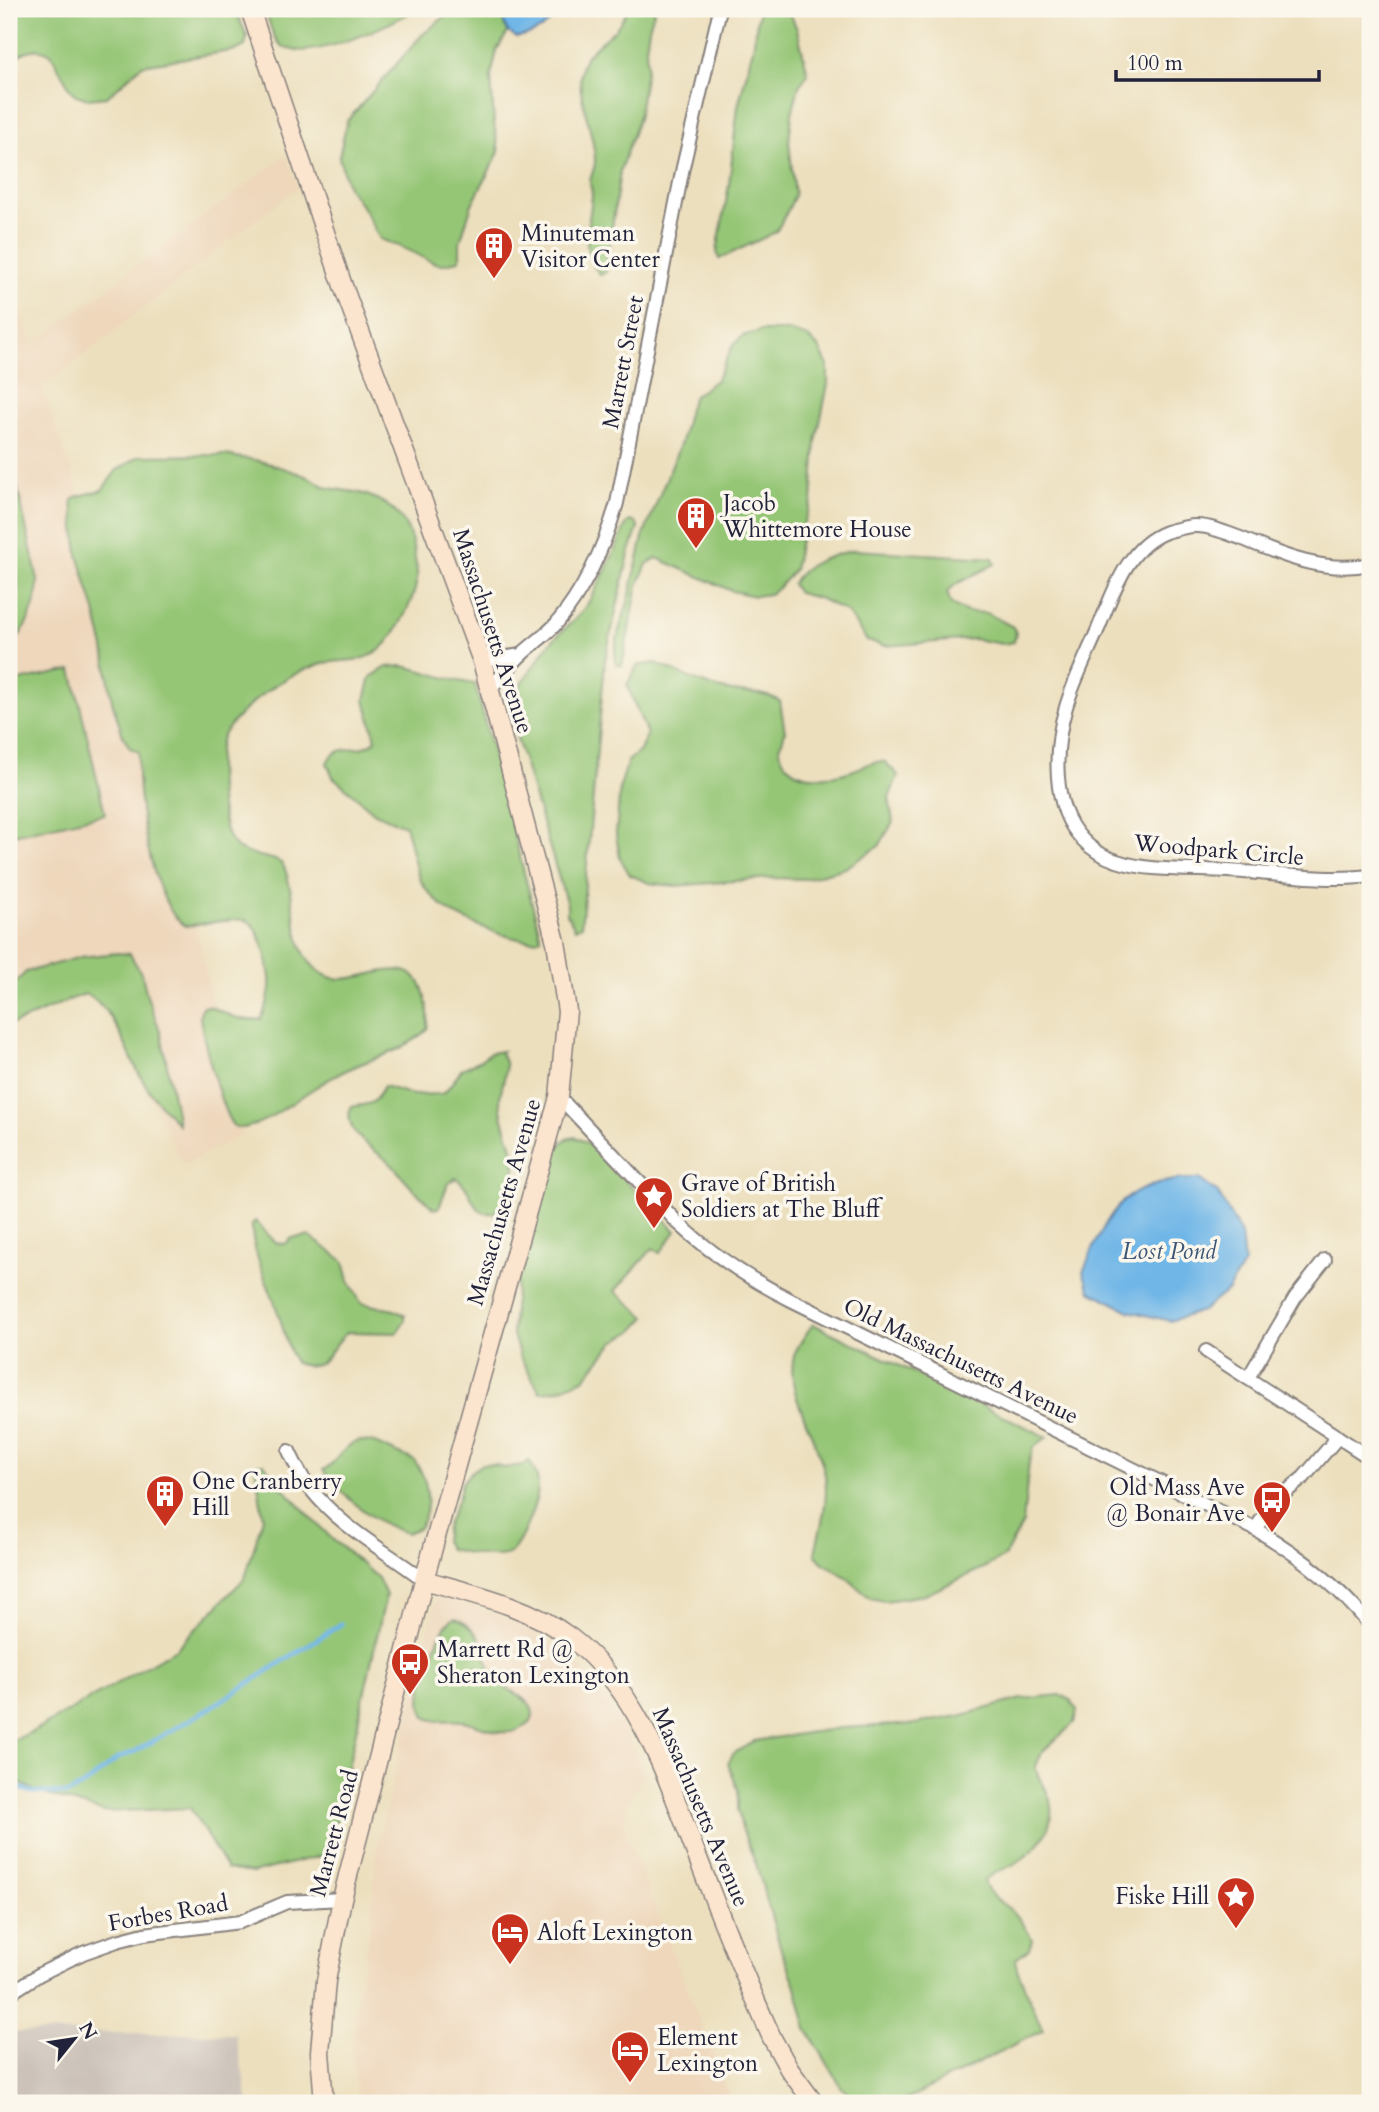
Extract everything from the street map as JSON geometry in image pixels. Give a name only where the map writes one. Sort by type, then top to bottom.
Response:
[{"type":"main road","name":"Massachusetts Avenue","points":[[250,9],[371,364],[482,661],[560,961],[567,1011],[559,1097],[424,1580],[508,1605],[553,1626],[587,1652],[623,1692],[638,1716],[666,1777],[762,2017],[789,2068],[814,2103]]},
{"type":"main road","name":"Marrett Road","points":[[324,2103],[320,2052],[326,1981],[342,1899],[424,1580]]},
{"type":"street","name":"Marrett Street","points":[[490,689],[521,655],[554,627],[570,607],[600,555],[614,514],[681,181],[720,9]]},
{"type":"street","name":"Woodpark Circle","points":[[1370,564],[1356,567],[1321,565],[1291,559],[1231,535],[1197,526],[1164,533],[1127,564],[1113,593],[1065,710],[1059,744],[1058,772],[1060,796],[1080,837],[1094,850],[1118,862],[1315,879],[1370,876]]},
{"type":"street","points":[[482,661],[521,655]]},
{"type":"street","name":"Old Massachusetts Avenue","points":[[559,1097],[695,1239],[749,1277],[1255,1529],[1311,1568],[1342,1595],[1370,1625]]},
{"type":"street","points":[[1248,1378],[1296,1298],[1325,1260]]},
{"type":"street","points":[[1206,1351],[1370,1458]]},
{"type":"street","points":[[1255,1529],[1275,1501],[1304,1478],[1338,1437]]},
{"type":"street","points":[[289,1451],[299,1471],[323,1503],[424,1580]]},
{"type":"street","name":"Forbes Road","points":[[9,1994],[40,1974],[83,1953],[117,1941],[145,1934],[240,1922],[287,1902],[342,1899]]},
{"type":"shaded area","points":[[286,155],[298,187],[42,388],[135,650],[242,1135],[183,1165],[85,966],[9,1005],[9,284],[33,344]]},
{"type":"shaded area","points":[[437,1596],[497,1614],[517,1622],[545,1639],[581,1668],[620,1720],[645,1775],[629,1799],[623,1826],[732,2103],[358,2103],[353,2057],[356,2006],[371,1922],[376,1851]]},
{"type":"shaded area","points":[[9,2032],[235,2034],[249,2103],[9,2103]]},
{"type":"green space","points":[[9,9],[235,9],[247,36],[245,46],[237,50],[142,65],[107,97],[88,99],[76,95],[70,89],[51,54],[45,51],[29,51],[9,63]]},
{"type":"green space","points":[[266,9],[417,9],[389,24],[327,47],[292,50],[277,41]]},
{"type":"green space","points":[[454,9],[498,9],[508,32],[497,50],[491,77],[499,152],[472,204],[460,242],[460,259],[440,264],[380,239],[348,187],[339,157],[347,121],[421,36]]},
{"type":"green space","points":[[627,9],[655,9],[649,28],[647,65],[638,119],[620,171],[606,272],[601,275],[589,257],[587,247],[592,194],[590,180],[595,162],[582,98],[580,73],[587,56],[618,26]]},
{"type":"green space","points":[[759,9],[788,9],[797,29],[808,74],[799,86],[792,114],[789,142],[795,195],[776,232],[719,259],[717,251],[729,185],[738,106],[753,48]]},
{"type":"green space","points":[[761,331],[788,331],[808,337],[820,349],[828,366],[828,384],[816,442],[812,502],[803,525],[794,570],[777,589],[769,594],[755,596],[732,591],[657,558],[647,564],[638,585],[622,666],[616,664],[615,651],[619,630],[643,537],[681,442],[690,405],[694,396],[717,379],[733,345],[743,336]]},
{"type":"green space","points":[[9,451],[38,580],[30,617],[9,649],[9,612],[18,587],[9,540]]},
{"type":"green space","points":[[226,455],[257,460],[301,474],[326,487],[362,493],[377,499],[400,516],[409,532],[417,568],[416,586],[393,635],[374,654],[305,670],[267,691],[225,732],[221,741],[218,767],[220,799],[228,836],[240,850],[274,859],[284,867],[289,880],[300,942],[314,967],[327,976],[339,979],[395,970],[407,972],[417,979],[424,993],[428,1015],[427,1029],[411,1042],[339,1074],[274,1115],[241,1128],[234,1126],[224,1108],[208,1055],[200,1015],[202,1007],[208,1006],[240,1018],[261,1019],[270,988],[264,950],[256,930],[250,923],[231,920],[185,926],[173,915],[163,896],[154,872],[142,818],[139,752],[130,748],[123,736],[112,701],[104,648],[78,555],[72,501],[76,497],[102,490],[117,470],[140,456]]},
{"type":"green space","points":[[630,521],[637,523],[638,528],[629,554],[605,660],[581,926],[575,929],[567,914],[567,905],[518,742],[513,719],[513,702],[520,686],[547,647],[586,606]]},
{"type":"green space","points":[[853,550],[993,558],[995,564],[956,584],[947,592],[951,604],[967,612],[987,613],[1013,627],[1016,633],[1014,642],[1002,644],[974,639],[885,646],[867,641],[847,612],[821,599],[798,593],[792,584],[797,576],[811,565]]},
{"type":"green space","points":[[655,663],[712,686],[763,695],[780,701],[785,732],[779,751],[787,765],[801,774],[828,776],[885,762],[898,775],[889,798],[893,822],[879,846],[845,868],[805,879],[771,878],[675,886],[649,883],[630,875],[620,858],[616,835],[620,787],[628,761],[640,751],[647,734],[627,685],[637,666]]},
{"type":"green space","points":[[403,666],[475,684],[541,938],[533,940],[508,936],[464,919],[445,908],[422,883],[405,826],[375,813],[333,777],[327,763],[331,756],[343,750],[364,747],[376,740],[365,700],[371,677],[387,667]]},
{"type":"green space","points":[[72,670],[105,814],[9,836],[9,683]]},
{"type":"green space","points":[[130,954],[142,975],[161,1033],[178,1124],[147,1087],[106,1010],[86,994],[9,1025],[9,989],[26,972],[81,957]]},
{"type":"green space","points":[[502,1051],[500,1053],[506,1069],[500,1099],[515,1163],[509,1190],[495,1213],[487,1213],[476,1206],[466,1188],[456,1178],[448,1184],[439,1207],[435,1209],[393,1166],[362,1141],[351,1126],[351,1107],[371,1103],[384,1086],[413,1095],[441,1094],[462,1069],[490,1053]]},
{"type":"green space","points":[[575,1137],[589,1144],[676,1231],[660,1253],[653,1248],[615,1291],[646,1317],[633,1331],[614,1342],[584,1379],[557,1390],[540,1392],[520,1357],[512,1332],[517,1278],[554,1151],[566,1139]]},
{"type":"green space","points":[[255,1221],[276,1243],[285,1244],[292,1238],[309,1236],[344,1261],[349,1281],[361,1303],[405,1315],[397,1333],[348,1332],[321,1363],[306,1366],[295,1363],[257,1257],[252,1235]]},
{"type":"green space","points":[[813,1324],[1047,1437],[1033,1448],[1029,1462],[1023,1523],[1004,1557],[925,1595],[885,1601],[870,1598],[815,1554],[825,1505],[825,1475],[798,1401],[792,1371],[794,1356]]},
{"type":"green space","points":[[360,1441],[372,1442],[414,1460],[419,1467],[423,1475],[427,1502],[419,1528],[406,1533],[371,1516],[340,1490],[323,1470],[348,1446]]},
{"type":"green space","points":[[529,1461],[537,1476],[537,1493],[528,1523],[513,1550],[508,1554],[496,1556],[449,1549],[444,1541],[446,1528],[462,1483],[471,1472],[482,1464],[504,1468],[523,1465]]},
{"type":"green space","points":[[264,1463],[275,1480],[332,1539],[378,1578],[386,1595],[329,1854],[252,1873],[227,1869],[190,1808],[104,1812],[35,1791],[9,1777],[9,1742],[34,1731],[176,1649],[245,1578],[263,1517],[255,1465]]},
{"type":"green space","points":[[455,1618],[466,1624],[479,1638],[492,1673],[499,1682],[529,1704],[533,1717],[528,1725],[516,1731],[500,1732],[462,1721],[439,1721],[425,1717],[421,1700],[424,1681],[437,1642],[449,1622]]},
{"type":"green space","points":[[1060,1695],[1070,1700],[1077,1710],[1074,1723],[1042,1752],[1035,1768],[1049,1799],[1051,1810],[1047,1830],[1027,1855],[984,1881],[994,1897],[1017,1916],[1032,1940],[1029,1949],[1015,1960],[1043,2030],[899,2103],[857,2103],[842,2088],[807,2029],[795,1983],[782,1953],[756,1864],[742,1829],[738,1811],[738,1789],[728,1763],[733,1754],[754,1741],[840,1728],[914,1724],[959,1716],[1021,1699]]},
{"type":"water","points":[[498,9],[559,9],[541,29],[516,37],[508,32]]},
{"type":"water","name":"Lost Pond","points":[[1179,1179],[1199,1179],[1218,1193],[1241,1234],[1244,1263],[1228,1290],[1202,1311],[1170,1321],[1129,1311],[1090,1291],[1083,1272],[1116,1208],[1138,1191]]},
{"type":"waterway","points":[[9,1785],[32,1792],[68,1794],[117,1759],[136,1751],[210,1708],[341,1624]]},
{"type":"place","name":"Minuteman Visitor Center","points":[[494,280]]},
{"type":"place","name":"Jacob Whittemore House","points":[[696,550]]},
{"type":"place","name":"Grave of British Soldiers at The Bluff","points":[[654,1230]]},
{"type":"place","name":"One Cranberry Hill","points":[[165,1528]]},
{"type":"place","name":"Old Mass Ave @ Bonair Ave","points":[[1272,1534]]},
{"type":"place","name":"Marrett Rd @ Sheraton Lexington","points":[[410,1696]]},
{"type":"place","name":"Fiske Hill","points":[[1236,1930]]},
{"type":"place","name":"Aloft Lexington","points":[[510,1966]]},
{"type":"place","name":"Element Lexington","points":[[630,2084]]}]
